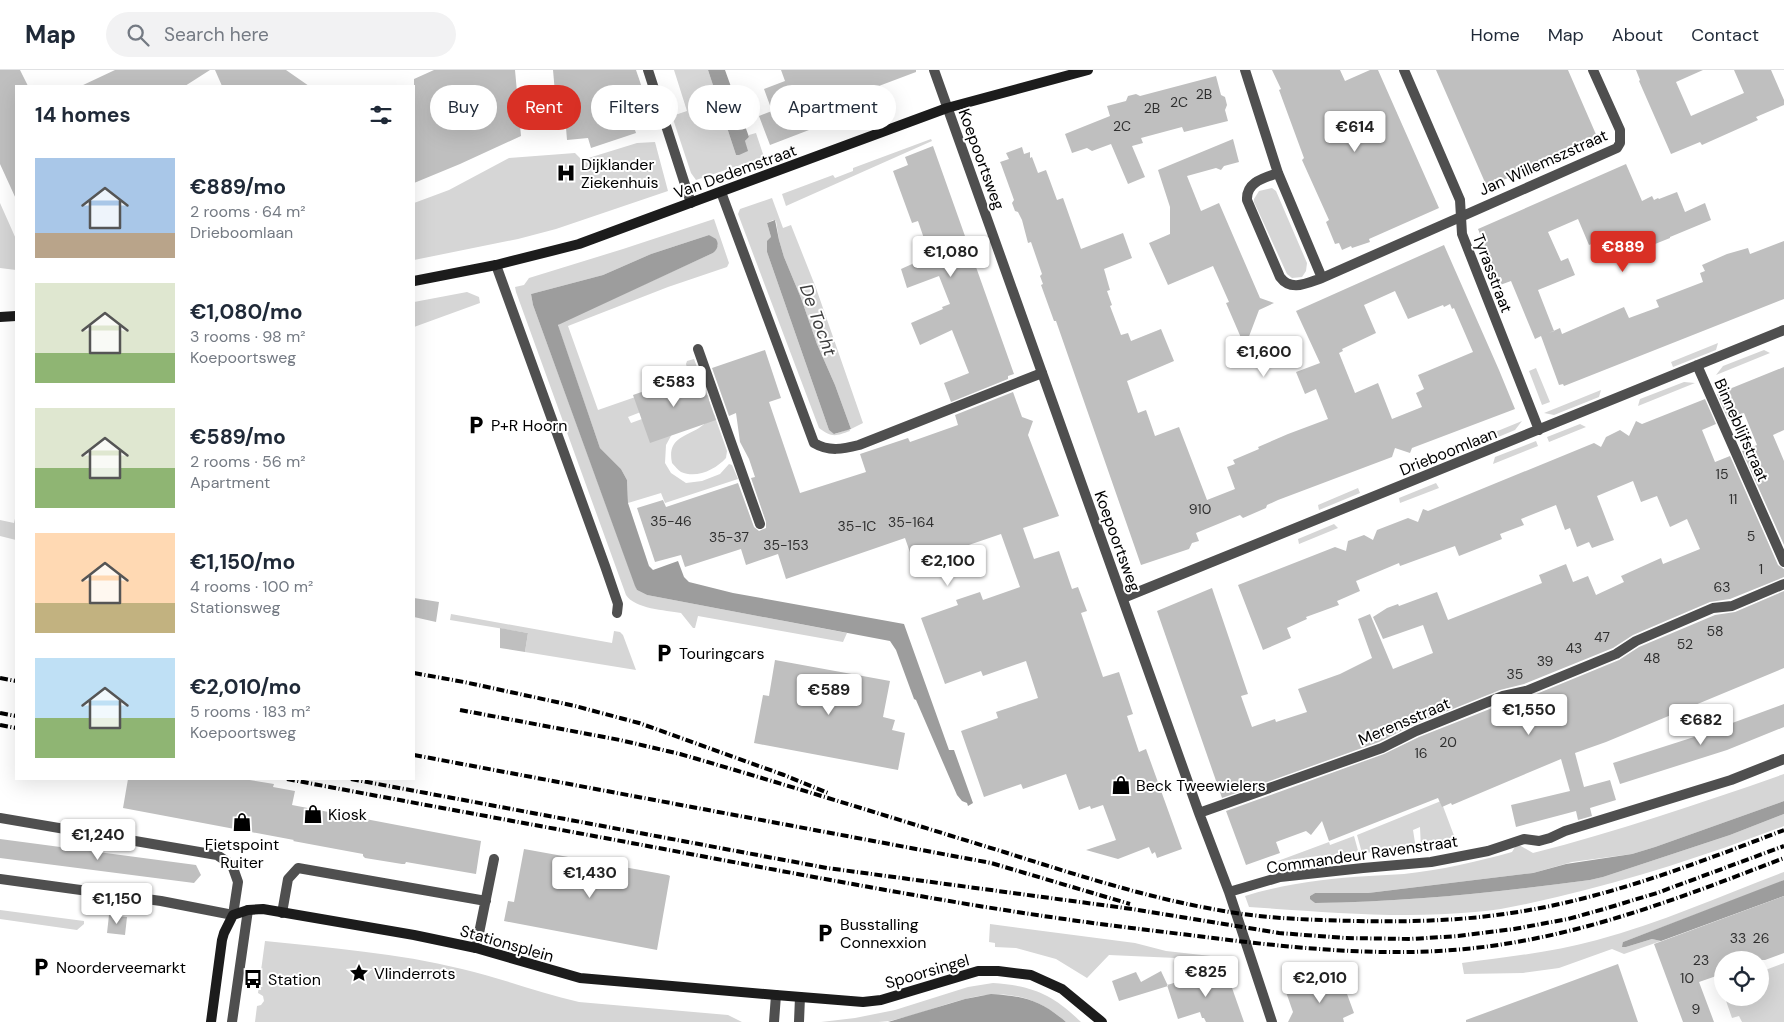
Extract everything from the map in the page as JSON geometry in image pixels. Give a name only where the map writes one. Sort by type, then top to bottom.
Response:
[{"type":"street","points":[[648,70],[691,203]]},
{"type":"street","name":"Koepoortsweg","points":[[934,70],[1199,813],[1229,892],[1272,1022]]},
{"type":"street","name":"Van Dedemstraat","points":[[415,281],[496,265],[579,244],[947,108],[1088,70]]},
{"type":"street","points":[[1245,70],[1278,172],[1322,278]]},
{"type":"street","name":"Tyrasstraat","points":[[1404,70],[1460,200],[1462,234],[1539,430]]},
{"type":"street","name":"Jan Willemszstraat","points":[[1461,216],[1617,148],[1620,143],[1620,130],[1593,70]]},
{"type":"street","points":[[1278,172],[1250,186],[1247,193],[1251,209],[1282,280],[1290,286],[1300,286],[1322,278],[1461,216]]},
{"type":"street","points":[[721,192],[814,443],[821,447],[836,450],[859,445],[1042,373]]},
{"type":"street","points":[[496,265],[606,566],[618,604],[617,613]]},
{"type":"street","points":[[0,317],[15,316]]},
{"type":"street","name":"Drieboomlaan","points":[[1122,598],[1784,330]]},
{"type":"street","points":[[698,349],[760,524]]},
{"type":"street","name":"Binneblijfstraat","points":[[1697,365],[1784,562]]},
{"type":"street","name":"Merensstraat","points":[[1199,813],[1382,748],[1416,731],[1504,696],[1526,691],[1616,654],[1636,641],[1713,608],[1732,606],[1784,584]]},
{"type":"street","name":"Commandeur Ravenstraat","points":[[1229,892],[1280,877],[1431,862],[1488,851],[1524,839],[1545,840],[1564,830],[1731,780],[1784,759]]},
{"type":"street","points":[[0,818],[217,855],[232,865],[238,882],[233,915],[222,940],[211,1022]]},
{"type":"street","points":[[476,948],[494,859]]},
{"type":"street","points":[[282,913],[288,879],[298,868],[486,901]]},
{"type":"street","points":[[0,880],[162,900],[233,915]]},
{"type":"street","points":[[232,1022],[248,910]]},
{"type":"street","name":"Stationsplein","points":[[233,915],[248,910],[263,910],[414,935],[476,948],[580,978],[776,995]]},
{"type":"street","name":"Spoorsingel","points":[[776,995],[863,1002],[881,1000],[978,971],[998,970],[1031,975],[1062,989],[1102,1022]]},
{"type":"street","points":[[774,1022],[776,995]]},
{"type":"street","points":[[798,1022],[800,997]]},
{"type":"shaded area","points":[[674,70],[708,70],[713,85],[688,85],[688,130],[728,130],[736,155],[749,135],[756,133],[764,157],[696,180],[691,173],[677,130],[678,114],[687,111]]},
{"type":"shaded area","points":[[708,70],[725,70],[730,85],[713,85]]},
{"type":"shaded area","points":[[728,130],[746,130],[749,137],[745,141],[748,151],[736,155]]},
{"type":"shaded area","points":[[931,139],[932,141],[786,206],[782,194],[833,175],[835,178],[853,171],[853,168]]},
{"type":"shaded area","points":[[655,142],[668,191],[556,229],[518,239],[415,260],[415,203],[449,190],[509,158],[575,153],[582,160],[637,143]]},
{"type":"shaded area","points":[[1272,188],[1276,191],[1307,263],[1306,271],[1302,277],[1292,278],[1287,274],[1254,202],[1259,191]]},
{"type":"shaded area","points":[[772,198],[783,228],[791,225],[816,288],[863,423],[851,429],[784,257],[776,221],[773,220],[767,223],[771,237],[767,252],[829,430],[835,434],[849,429],[850,431],[841,434],[831,435],[819,428],[738,214],[740,209]]},
{"type":"shaded area","points":[[0,203],[15,237],[15,270],[0,268]]},
{"type":"shaded area","points":[[714,219],[729,263],[727,267],[668,287],[568,326],[598,410],[690,378],[686,364],[687,361],[694,359],[703,383],[700,389],[628,417],[631,423],[708,395],[710,406],[672,434],[666,445],[665,463],[671,473],[686,483],[702,481],[720,474],[729,464],[732,465],[738,479],[665,503],[661,493],[628,503],[627,480],[621,469],[600,448],[558,326],[560,323],[713,253],[718,245],[709,235],[651,254],[603,275],[531,294],[533,305],[637,590],[647,595],[847,633],[843,642],[698,616],[695,628],[693,628],[681,613],[643,606],[630,600],[626,595],[516,292],[515,287],[524,285],[529,278]]},
{"type":"shaded area","points":[[775,220],[784,257],[851,429],[834,434],[829,430],[767,252],[767,241],[771,237],[767,223]]},
{"type":"shaded area","points":[[709,235],[716,239],[718,243],[713,253],[558,325],[600,448],[621,469],[627,480],[628,503],[649,566],[653,570],[678,561],[684,577],[689,582],[733,593],[904,624],[949,750],[954,750],[973,803],[968,806],[957,795],[914,699],[896,650],[890,641],[647,595],[637,590],[635,586],[533,305],[531,294],[603,275],[651,254]]},
{"type":"shaded area","points":[[467,292],[479,297],[480,303],[415,327],[415,302]]},
{"type":"shaded area","points":[[1718,343],[1716,350],[1673,367],[1671,362]]},
{"type":"shaded area","points":[[1764,350],[1770,353],[1716,375],[1723,366]]},
{"type":"shaded area","points":[[1536,368],[1550,402],[1542,405],[1529,371]]},
{"type":"shaded area","points":[[1684,382],[1695,383],[1638,406],[1640,399]]},
{"type":"shaded area","points":[[1601,390],[1599,397],[1554,415],[1544,413]]},
{"type":"shaded area","points":[[714,414],[727,451],[726,458],[717,466],[700,474],[681,472],[672,463],[671,455],[674,444],[701,426]]},
{"type":"shaded area","points":[[1522,421],[1515,430],[1479,445],[1478,439]]},
{"type":"shaded area","points":[[1580,424],[1586,427],[1549,442],[1547,437]]},
{"type":"shaded area","points":[[1536,441],[1538,446],[1493,464],[1495,457]]},
{"type":"shaded area","points":[[1436,483],[1439,488],[1400,503],[1399,498]]},
{"type":"shaded area","points":[[1358,488],[1360,493],[1319,510],[1318,505]]},
{"type":"shaded area","points":[[15,518],[15,540],[0,536],[0,520],[14,523]]},
{"type":"shaded area","points":[[1334,524],[1338,528],[1299,544],[1298,539]]},
{"type":"shaded area","points":[[451,614],[612,643],[614,631],[620,632],[623,635],[636,670],[525,652],[528,633],[450,620]]},
{"type":"shaded area","points":[[1784,774],[1784,801],[1632,854],[1572,862],[1533,873],[1368,893],[1315,893],[1310,896],[1315,903],[1384,901],[1590,880],[1730,835],[1784,814],[1784,826],[1728,846],[1643,874],[1537,902],[1475,912],[1391,915],[1249,907],[1245,896],[1275,888],[1322,880],[1404,874],[1445,868],[1512,852],[1519,845],[1533,853],[1628,826]]},
{"type":"shaded area","points":[[1441,801],[1456,841],[1421,848],[1420,827],[1413,830],[1416,849],[1362,853],[1357,835]]},
{"type":"shaded area","points":[[1784,801],[1784,814],[1730,835],[1590,880],[1418,898],[1315,903],[1310,899],[1310,896],[1315,893],[1368,893],[1533,873],[1566,864],[1632,854]]},
{"type":"shaded area","points":[[1354,836],[1359,854],[1318,856],[1275,862],[1329,842],[1330,845]]},
{"type":"shaded area","points":[[1784,872],[1784,880],[1773,885],[1623,942],[1626,947],[1652,939],[1661,941],[1624,954],[1612,949],[1559,968],[1523,973],[1464,974],[1462,963],[1547,951],[1597,940],[1668,917]]},
{"type":"shaded area","points":[[1784,880],[1784,896],[1661,941],[1652,939],[1622,947],[1623,942]]},
{"type":"shaded area","points":[[0,910],[84,921],[84,924],[77,930],[0,919]]},
{"type":"shaded area","points":[[990,924],[1135,943],[1166,951],[1220,957],[1221,960],[1109,955],[1087,978],[1056,959],[1016,948],[995,947],[995,943],[989,942]]},
{"type":"shaded area","points":[[265,941],[364,952],[438,963],[579,1002],[728,1015],[742,1022],[255,1022],[257,1006],[261,1005],[264,1001],[263,996],[258,993]]},
{"type":"shaded area","points":[[1784,963],[1784,1022],[1742,1022],[1739,1016],[1732,1018],[1728,1006],[1769,1006],[1769,969]]},
{"type":"shaded area","points":[[993,983],[1020,986],[1041,993],[1071,1012],[1081,1022],[1066,1022],[1043,1006],[1022,997],[1000,994],[958,1001],[890,1021],[821,1022],[895,1010],[968,987]]},
{"type":"shaded area","points":[[991,994],[1031,1000],[1066,1022],[888,1022],[965,999]]},
{"type":"building","points":[[0,70],[20,70],[28,85],[15,85],[15,197],[0,164]]},
{"type":"building","points":[[115,70],[210,70],[187,85],[83,85]]},
{"type":"building","points":[[215,70],[286,70],[308,85],[222,85]]},
{"type":"building","points":[[434,70],[515,70],[516,85],[507,85],[507,130],[520,130],[521,136],[415,183],[414,79]]},
{"type":"building","points":[[553,70],[636,70],[641,85],[591,85],[591,130],[635,130],[636,133],[591,148],[588,138],[567,140],[566,130],[581,130],[581,85],[554,85]]},
{"type":"building","points":[[781,70],[916,70],[916,72],[882,85],[774,85],[785,81]]},
{"type":"building","points":[[1272,70],[1340,70],[1345,81],[1370,70],[1378,70],[1439,208],[1369,239],[1370,242],[1342,250],[1339,243],[1335,244],[1326,222],[1329,220],[1302,160],[1304,158],[1279,90],[1281,89]]},
{"type":"building","points":[[1436,70],[1568,70],[1598,139],[1487,187]]},
{"type":"building","points":[[1636,70],[1703,70],[1676,82],[1691,116],[1744,93],[1734,70],[1771,70],[1784,100],[1784,105],[1756,117],[1758,120],[1702,145],[1700,142],[1671,154]]},
{"type":"building","points":[[1216,76],[1221,95],[1225,97],[1227,105],[1225,110],[1228,121],[1184,132],[1182,127],[1141,138],[1143,143],[1132,146],[1145,177],[1128,184],[1111,144],[1092,151],[1087,148],[1072,153],[1065,134],[1110,116],[1107,106],[1126,101],[1128,96],[1136,94],[1140,96]]},
{"type":"building","points":[[770,87],[770,106],[764,89]]},
{"type":"building","points":[[770,112],[770,130],[809,130],[770,145],[760,116]]},
{"type":"building","points":[[1233,139],[1239,162],[1224,166],[1221,170],[1216,168],[1187,176],[1201,211],[1219,203],[1260,298],[1274,303],[1259,310],[1245,347],[1226,303],[1229,302],[1213,266],[1168,285],[1149,243],[1170,234],[1170,207],[1158,170]]},
{"type":"building","points":[[933,146],[1014,374],[1008,376],[1008,379],[951,402],[944,383],[969,373],[952,330],[920,345],[911,323],[950,304],[939,276],[907,288],[901,269],[930,256],[918,221],[912,223],[893,171],[908,165],[905,157]]},
{"type":"building","points":[[1022,147],[1024,154],[1030,152],[1030,158],[1032,157],[1038,173],[1046,170],[1057,200],[1063,198],[1081,249],[1123,233],[1132,258],[1104,269],[1110,290],[1107,291],[1112,305],[1110,306],[1121,335],[1128,333],[1131,341],[1161,329],[1174,361],[1127,381],[1138,413],[1146,410],[1155,436],[1179,427],[1207,500],[1235,489],[1227,467],[1235,464],[1233,460],[1288,434],[1328,419],[1316,389],[1305,394],[1296,372],[1320,363],[1296,311],[1444,245],[1515,409],[1412,448],[1410,453],[1395,448],[1392,457],[1278,500],[1267,505],[1266,508],[1243,518],[1240,515],[1196,533],[1199,541],[1192,543],[1189,549],[1141,565],[1056,321],[1054,321],[1041,285],[1043,284],[1040,276],[1042,274],[1031,242],[1028,243],[1022,220],[1012,203],[1014,200],[1000,162],[1009,159],[1006,153]],"holes":[[[1395,291],[1408,319],[1450,304],[1452,309],[1454,308],[1473,352],[1418,375],[1424,389],[1416,393],[1422,407],[1392,419],[1378,383],[1355,393],[1339,353],[1343,351],[1342,349],[1376,333],[1364,305]]]},
{"type":"building","points":[[1626,164],[1642,201],[1652,196],[1654,200],[1677,192],[1685,212],[1705,203],[1711,220],[1610,262],[1601,240],[1589,245],[1578,219],[1548,232],[1561,261],[1568,258],[1575,275],[1538,290],[1554,331],[1560,328],[1562,334],[1624,307],[1629,318],[1659,307],[1656,300],[1703,282],[1700,273],[1705,271],[1702,265],[1727,254],[1748,248],[1750,254],[1784,241],[1784,299],[1564,386],[1563,384],[1559,385],[1541,336],[1535,339],[1511,281],[1500,285],[1478,229]]},
{"type":"building","points":[[765,350],[781,398],[769,402],[800,493],[866,472],[860,454],[908,438],[910,442],[958,425],[955,415],[1013,392],[1022,417],[1033,421],[1028,435],[1059,516],[1023,528],[1034,559],[1059,551],[1072,589],[1078,587],[1087,611],[1081,613],[1103,677],[1119,672],[1133,714],[1127,716],[1139,752],[1146,749],[1182,849],[1157,858],[1155,852],[1152,854],[1149,847],[1118,859],[1086,850],[1116,840],[1103,805],[1091,809],[1090,806],[1079,810],[1066,774],[1023,789],[1021,784],[984,797],[961,731],[998,718],[996,712],[1038,698],[1026,661],[983,676],[981,671],[945,684],[921,618],[958,605],[956,600],[980,592],[983,600],[1020,587],[1001,534],[960,548],[964,560],[936,570],[932,558],[914,564],[905,538],[786,579],[778,554],[746,565],[741,549],[685,567],[681,555],[655,562],[637,508],[663,500],[666,507],[738,483],[754,527],[759,531],[766,528],[766,522],[751,478],[755,477],[749,459],[740,442],[736,413],[729,416],[712,368]]},
{"type":"building","points":[[1784,367],[1784,430],[1773,435],[1784,461],[1784,545],[1742,451],[1757,445],[1744,413],[1728,419],[1717,394]]},
{"type":"building","points":[[699,372],[716,420],[650,443],[633,395]]},
{"type":"building","points":[[1705,399],[1716,424],[1702,430],[1715,462],[1730,456],[1778,565],[1784,569],[1784,577],[1730,599],[1710,602],[1633,635],[1613,648],[1524,684],[1500,690],[1413,725],[1379,742],[1222,798],[1157,611],[1212,588],[1248,694],[1241,696],[1252,727],[1275,719],[1276,722],[1307,712],[1298,689],[1340,674],[1372,658],[1358,619],[1370,614],[1393,669],[1433,653],[1423,625],[1383,639],[1373,617],[1387,608],[1398,604],[1399,606],[1437,592],[1448,620],[1542,583],[1539,575],[1566,564],[1573,582],[1588,576],[1596,595],[1624,582],[1621,576],[1661,558],[1663,564],[1700,549],[1687,519],[1670,527],[1657,496],[1641,502],[1633,481],[1597,496],[1614,540],[1592,548],[1589,542],[1577,547],[1570,528],[1565,530],[1556,505],[1521,519],[1524,525],[1500,534],[1502,539],[1459,556],[1455,546],[1400,566],[1399,563],[1356,581],[1360,591],[1337,601],[1339,605],[1306,617],[1307,619],[1287,628],[1291,638],[1263,650],[1238,585],[1335,547],[1346,551],[1348,541],[1364,535],[1373,540],[1377,530],[1408,518],[1418,522],[1423,509],[1428,511],[1594,443],[1601,447],[1606,437],[1620,430],[1629,436],[1636,421],[1642,424]]},
{"type":"building","points":[[1784,591],[1784,668],[1575,753],[1584,787],[1610,780],[1616,800],[1590,808],[1592,816],[1578,820],[1576,811],[1516,827],[1511,805],[1570,791],[1561,759],[1452,805],[1451,803],[1442,807],[1438,798],[1329,841],[1322,821],[1311,835],[1306,831],[1276,842],[1280,853],[1246,865],[1226,811],[1384,754],[1419,737],[1505,703],[1529,697],[1619,660],[1639,647],[1715,615],[1735,612]]},
{"type":"building","points":[[415,598],[439,602],[436,622],[415,617]]},
{"type":"building","points":[[500,628],[528,633],[525,652],[500,648]]},
{"type":"building","points":[[775,660],[890,681],[883,717],[895,720],[892,730],[905,733],[898,770],[754,743],[763,695],[769,696]]},
{"type":"building","points":[[1784,704],[1784,727],[1727,750],[1620,784],[1613,763],[1694,737]]},
{"type":"building","points":[[128,780],[249,780],[274,784],[273,787],[295,791],[292,805],[481,841],[476,874],[406,862],[402,864],[365,858],[363,854],[123,808]]},
{"type":"building","points":[[0,839],[196,865],[201,875],[194,883],[0,858]]},
{"type":"building","points":[[524,849],[670,876],[657,950],[504,921],[508,901],[514,902]]},
{"type":"building","points":[[1784,896],[1784,953],[1769,959],[1769,951],[1714,951],[1714,977],[1699,982],[1714,1022],[1683,1022],[1654,944]]},
{"type":"building","points":[[109,915],[127,917],[125,935],[107,933]]},
{"type":"building","points":[[1618,964],[1638,1022],[1466,1022],[1466,1020]]},
{"type":"building","points":[[1225,968],[1244,1022],[1206,1022],[1200,1012],[1178,1019],[1167,985]]},
{"type":"building","points":[[1161,971],[1168,986],[1119,1001],[1112,981],[1136,972],[1141,982]]},
{"type":"building","points":[[1314,983],[1316,988],[1323,986],[1324,989],[1343,983],[1354,1013],[1343,1018],[1344,1022],[1288,1022],[1293,1012],[1286,992]]},
{"type":"railway","points":[[415,673],[575,706],[639,723],[784,775],[828,793]]},
{"type":"railway","points":[[0,678],[15,681]]},
{"type":"railway","points":[[460,710],[620,740],[680,754],[1119,887],[1206,908],[1266,917],[1341,921],[1414,921],[1473,918],[1511,913],[1546,907],[1616,890],[1684,868],[1784,830]]},
{"type":"railway","points":[[0,713],[15,716]]},
{"type":"railway","points":[[0,725],[15,728]]},
{"type":"railway","points":[[415,755],[991,863],[1130,904]]},
{"type":"railway","points":[[292,780],[822,879],[981,906],[1087,922],[1316,949],[1403,952],[1491,946],[1529,940],[1566,932],[1640,911],[1784,858]]},
{"type":"railway","points":[[356,780],[827,868],[1132,909],[1279,933],[1345,938],[1410,939],[1458,936],[1514,929],[1568,919],[1657,893],[1784,846]]},
{"type":"place","name":"Dijklander Ziekenhuis","points":[[566,173]]},
{"type":"place","name":"P+R Hoorn","points":[[476,425]]},
{"type":"place","name":"Touringcars","points":[[664,653]]},
{"type":"place","name":"Beck Tweewielers","points":[[1121,785]]},
{"type":"place","name":"Kiosk","points":[[313,814]]},
{"type":"place","name":"Fietspoint Ruiter","points":[[242,822]]},
{"type":"place","name":"Busstalling Connexxion","points":[[825,933]]},
{"type":"place","name":"Noorderveemarkt","points":[[41,967]]},
{"type":"place","name":"Vlinderrots","points":[[359,973]]},
{"type":"place","name":"Station","points":[[253,979]]},
{"type":"water label","name":"De Tocht","points":[[818,320]]}]
